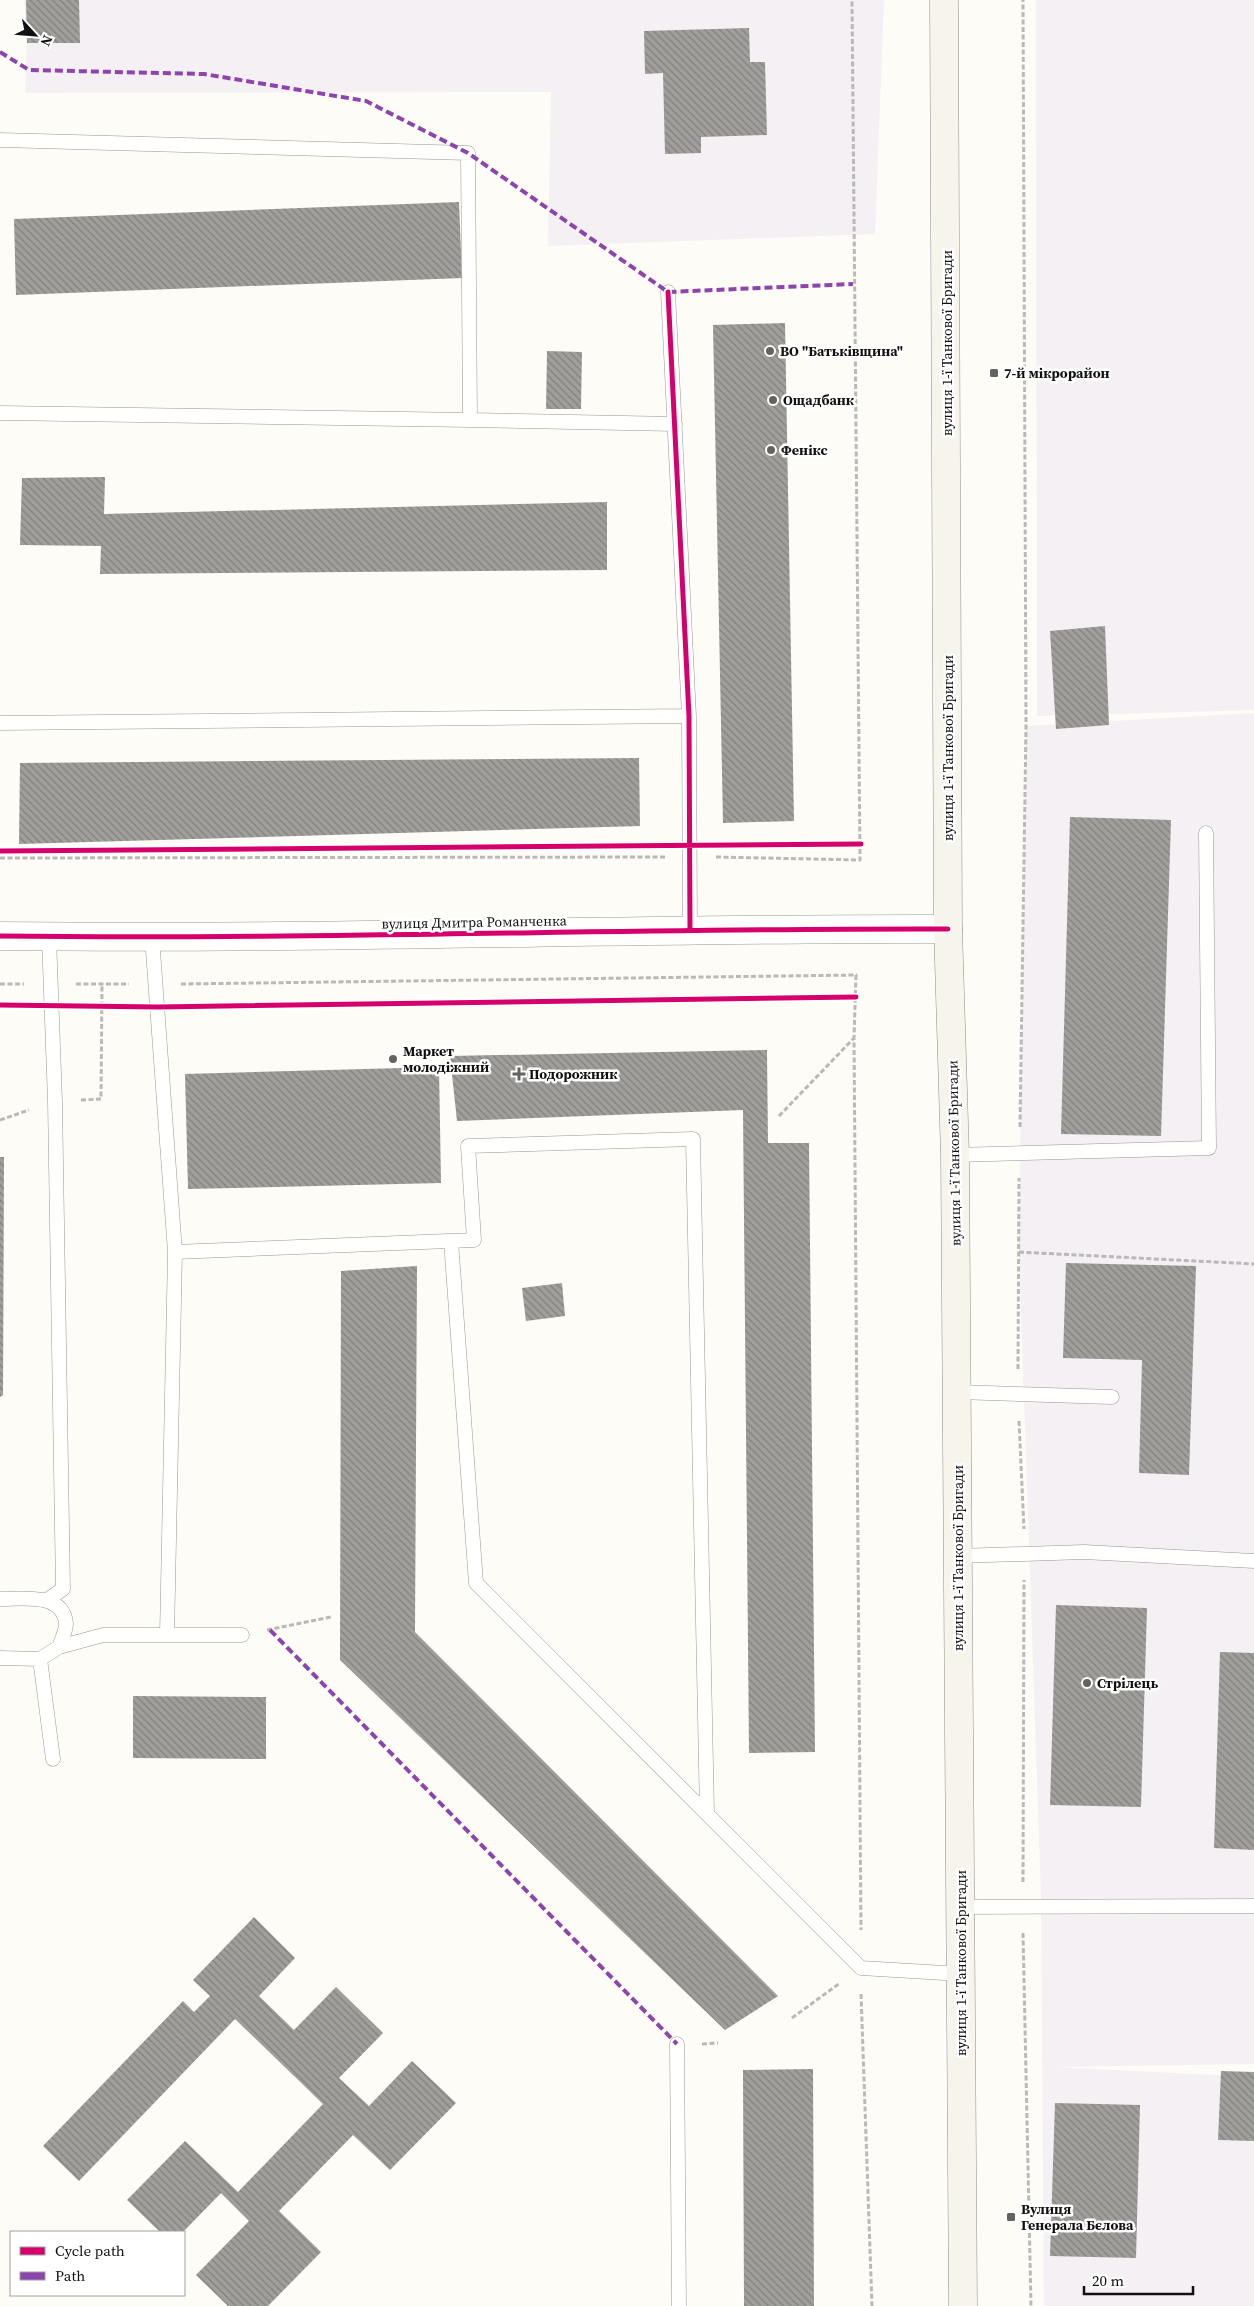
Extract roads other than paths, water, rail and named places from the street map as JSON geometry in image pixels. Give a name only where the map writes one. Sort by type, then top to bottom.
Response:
[{"type":"main road","name":"вулиця 1-ї Танкової Бригади","points":[[944,0],[948,929],[955,1155],[962,1907],[963,2306]]},
{"type":"street","name":"вулиця Дмитра Романченка","points":[[0,936],[152,938],[690,930],[948,929]]},
{"type":"lane","points":[[0,140],[468,153],[470,420]]},
{"type":"lane","points":[[668,292],[689,716],[690,930]]},
{"type":"lane","points":[[0,413],[675,424]]},
{"type":"lane","points":[[0,723],[689,716]]},
{"type":"lane","points":[[955,1155],[1209,1148],[1206,834]]},
{"type":"lane","points":[[46,1600],[63,1589],[56,1111],[49,937]]},
{"type":"lane","points":[[152,938],[175,1252],[167,1635]]},
{"type":"lane","points":[[175,1252],[474,1240],[468,1146],[693,1139],[707,1814]]},
{"type":"lane","points":[[451,1241],[476,1584],[861,1968],[961,1974]]},
{"type":"lane","points":[[957,1392],[1112,1397]]},
{"type":"lane","points":[[958,1556],[1084,1552],[1254,1561]]},
{"type":"lane","points":[[0,1599],[46,1600],[59,1607],[66,1625],[59,1647]]},
{"type":"lane","points":[[0,1658],[40,1659],[59,1647],[102,1635],[242,1636]]},
{"type":"lane","points":[[40,1659],[53,1759]]},
{"type":"lane","points":[[962,1907],[1254,1906]]},
{"type":"lane","points":[[676,2044],[679,2306]]},
{"type":"place","name":"ВО \"Батьківщина\"","points":[[770,351]]},
{"type":"place","name":"7-й мікрорайон","points":[[994,373]]},
{"type":"place","name":"Ощадбанк","points":[[773,400]]},
{"type":"place","name":"Фенікс","points":[[771,450]]},
{"type":"place","name":"Маркет молодіжний","points":[[393,1059]]},
{"type":"place","name":"Подорожник","points":[[519,1074]]},
{"type":"place","name":"Стрілець","points":[[1087,1683]]},
{"type":"place","name":"Вулиця Генерала Бєлова","points":[[1011,2217]]}]
